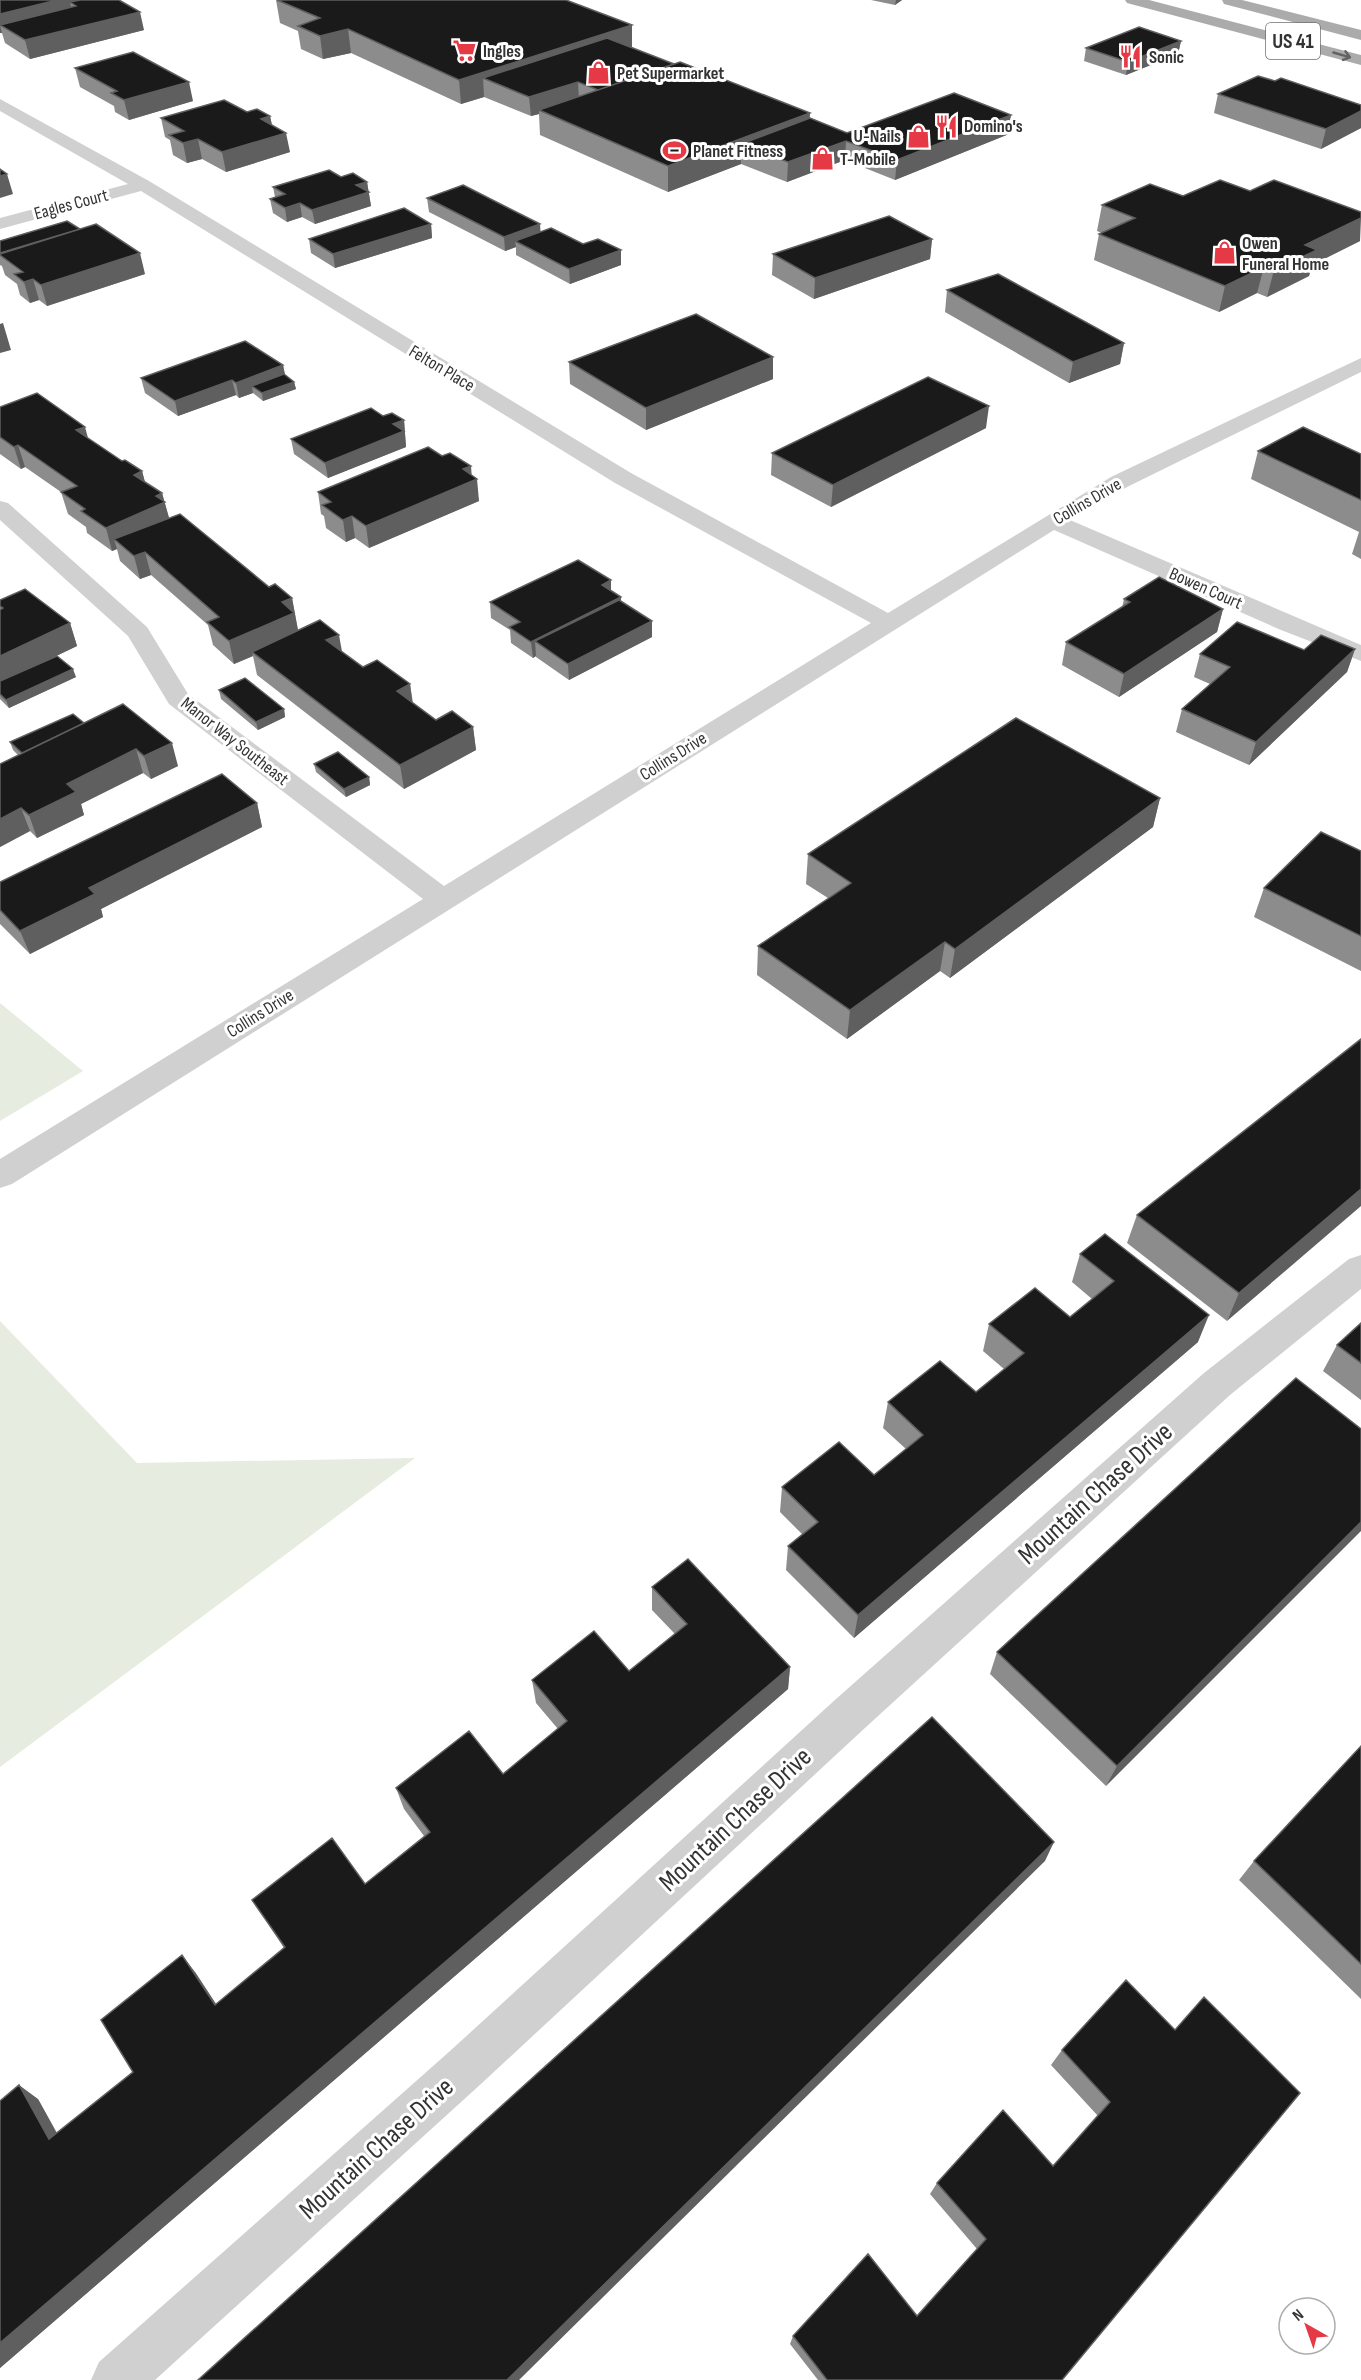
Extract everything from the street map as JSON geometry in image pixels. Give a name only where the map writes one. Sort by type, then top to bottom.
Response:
[{"type":"main road","name":"US 41","points":[[1132,0],[1361,60]]},
{"type":"main road","points":[[1170,0],[1361,45]]},
{"type":"main road","name":"US 41","points":[[1227,0],[1361,35]]},
{"type":"street","name":"Felton Place","points":[[0,104],[142,185],[623,478],[888,623]]},
{"type":"street","name":"Eagles Court","points":[[0,224],[142,185]]},
{"type":"street","name":"Collins Drive","points":[[0,1176],[1053,521],[1119,482],[1361,364]]},
{"type":"street","name":"Manor Way Southeast","points":[[0,508],[138,632],[178,699],[443,900]]},
{"type":"street","name":"Bowen Court","points":[[1053,521],[1361,654]]},
{"type":"street","name":"Mountain Chase Drive","points":[[117,2380],[466,2067],[885,1681],[1217,1384],[1361,1269]]},
{"type":"shaded area","points":[[0,1003],[83,1071],[0,1121]]},
{"type":"shaded area","points":[[0,1321],[137,1463],[415,1458],[0,1767]]},
{"type":"building","points":[[0,0],[57,0],[0,14]]},
{"type":"building","points":[[119,0],[140,12],[25,40],[0,25],[76,6],[70,2]]},
{"type":"building","name":"Ingles","points":[[277,0],[566,0],[632,25],[459,80],[348,29],[320,36],[298,26],[320,18]]},
{"type":"building","points":[[1139,27],[1181,41],[1128,62],[1086,48]]},
{"type":"building","points":[[607,38],[674,64],[598,90],[578,82],[529,97],[483,78]]},
{"type":"building","points":[[133,52],[189,82],[124,100],[111,93],[117,91],[75,68]]},
{"type":"building","points":[[680,62],[810,113],[668,166],[539,110]]},
{"type":"building","points":[[1258,76],[1275,81],[1281,78],[1361,105],[1361,111],[1326,129],[1218,94]]},
{"type":"building","points":[[954,93],[1011,115],[897,160],[846,141],[788,162],[741,144],[810,118],[847,133]]},
{"type":"building","points":[[224,100],[247,112],[257,109],[270,116],[261,119],[286,133],[222,152],[198,139],[183,143],[169,135],[184,131],[161,118]]},
{"type":"building","points":[[0,169],[7,174],[0,176]]},
{"type":"building","points":[[329,170],[341,177],[353,173],[367,182],[356,185],[369,192],[312,210],[300,203],[285,208],[270,199],[285,194],[273,187]]},
{"type":"building","name":"Owen Funeral Home","points":[[1220,180],[1250,191],[1274,180],[1361,212],[1361,218],[1305,245],[1317,250],[1274,270],[1264,267],[1225,286],[1099,234],[1135,218],[1102,205],[1150,184],[1183,196]]},
{"type":"building","points":[[463,185],[540,224],[504,237],[427,198]]},
{"type":"building","points":[[404,208],[431,224],[333,254],[309,239]]},
{"type":"building","points":[[889,216],[932,239],[815,278],[773,254]]},
{"type":"building","points":[[67,221],[80,229],[0,253],[0,241]]},
{"type":"building","points":[[96,224],[140,253],[41,285],[33,279],[24,282],[14,274],[23,272],[0,255],[0,254]]},
{"type":"building","points":[[551,228],[583,244],[598,239],[621,250],[569,269],[515,241]]},
{"type":"building","points":[[998,274],[1124,343],[1073,362],[947,290]]},
{"type":"building","points":[[696,314],[773,357],[646,408],[569,362]]},
{"type":"building","points":[[245,341],[283,365],[236,383],[232,380],[175,401],[141,378]]},
{"type":"building","points":[[284,374],[294,382],[262,393],[252,386]]},
{"type":"building","points":[[928,377],[989,406],[833,485],[772,453]]},
{"type":"building","points":[[37,393],[85,427],[76,430],[122,461],[125,460],[142,471],[134,475],[162,493],[156,496],[165,502],[106,528],[81,511],[85,509],[61,492],[77,486],[18,445],[14,447],[0,437],[0,407]]},
{"type":"building","points":[[371,408],[383,416],[392,413],[404,420],[393,424],[404,431],[325,463],[291,439]]},
{"type":"building","points":[[1303,427],[1361,454],[1361,500],[1258,451]]},
{"type":"building","points":[[428,447],[442,456],[450,453],[471,466],[463,469],[477,479],[366,526],[352,516],[343,520],[322,505],[331,502],[318,492]]},
{"type":"building","points":[[180,514],[269,587],[275,584],[292,598],[282,602],[294,613],[229,641],[207,622],[219,617],[145,552],[134,556],[114,539]]},
{"type":"building","points":[[578,560],[611,580],[602,585],[621,597],[531,642],[509,627],[520,622],[490,602]]},
{"type":"building","points":[[1159,577],[1223,609],[1124,674],[1066,642],[1130,602],[1124,599]]},
{"type":"building","points":[[25,589],[70,623],[0,656],[0,610],[3,608],[0,606],[0,600]]},
{"type":"building","points":[[619,600],[652,621],[568,664],[535,641]]},
{"type":"building","points":[[320,620],[339,635],[326,640],[363,667],[377,660],[410,684],[397,691],[436,720],[452,711],[473,727],[400,765],[252,652]]},
{"type":"building","points":[[1237,622],[1304,650],[1321,635],[1355,649],[1256,742],[1182,709],[1230,667],[1200,654]]},
{"type":"building","points":[[57,656],[73,669],[6,700],[0,694],[0,681]]},
{"type":"building","points":[[245,678],[284,709],[256,722],[219,690]]},
{"type":"building","points":[[123,704],[172,743],[144,756],[136,749],[67,784],[76,792],[29,815],[21,808],[0,819],[0,764]]},
{"type":"building","points":[[73,714],[84,723],[22,753],[10,742]]},
{"type":"building","points":[[1016,718],[1160,798],[955,949],[945,942],[850,1010],[758,946],[851,883],[808,854]]},
{"type":"building","points":[[338,752],[369,777],[344,789],[314,764]]},
{"type":"building","points":[[222,774],[257,803],[89,888],[95,894],[20,931],[0,910],[0,882]]},
{"type":"building","points":[[1321,832],[1361,851],[1361,936],[1264,888]]},
{"type":"building","points":[[1361,1039],[1361,1189],[1239,1293],[1137,1215]]},
{"type":"building","points":[[1105,1234],[1209,1315],[858,1615],[788,1546],[818,1522],[782,1487],[839,1442],[874,1475],[923,1435],[888,1402],[940,1361],[976,1392],[1024,1353],[989,1324],[1035,1288],[1070,1317],[1114,1281],[1080,1254]]},
{"type":"building","points":[[1361,1323],[1361,1363],[1337,1345]]},
{"type":"building","points":[[1296,1378],[1361,1429],[1361,1522],[1117,1766],[997,1652]]},
{"type":"building","points":[[688,1559],[790,1667],[0,2343],[0,2101],[19,2085],[49,2139],[133,2072],[101,2020],[182,1955],[215,2005],[285,1947],[252,1900],[332,1838],[365,1884],[430,1832],[396,1788],[469,1731],[503,1774],[567,1721],[532,1680],[594,1631],[629,1671],[687,1624],[652,1587]]},
{"type":"building","points":[[932,1717],[1054,1842],[507,2380],[198,2380]]},
{"type":"building","points":[[1361,1746],[1361,1964],[1254,1861]]},
{"type":"building","points":[[1126,1980],[1175,2030],[1204,1997],[1300,2093],[1062,2380],[827,2380],[793,2336],[868,2254],[917,2316],[986,2239],[937,2183],[1003,2110],[1053,2166],[1110,2102],[1062,2050]]},
{"type":"place","name":"Ingles","points":[[465,51]]},
{"type":"place","name":"Sonic","points":[[1131,57]]},
{"type":"place","name":"Pet Supermarket","points":[[599,73]]},
{"type":"place","name":"Domino's","points":[[946,126]]},
{"type":"place","name":"U-Nails","points":[[919,136]]},
{"type":"place","name":"Planet Fitness","points":[[675,151]]},
{"type":"place","name":"T-Mobile","points":[[822,159]]},
{"type":"place","name":"Owen Funeral Home","points":[[1224,253]]}]
